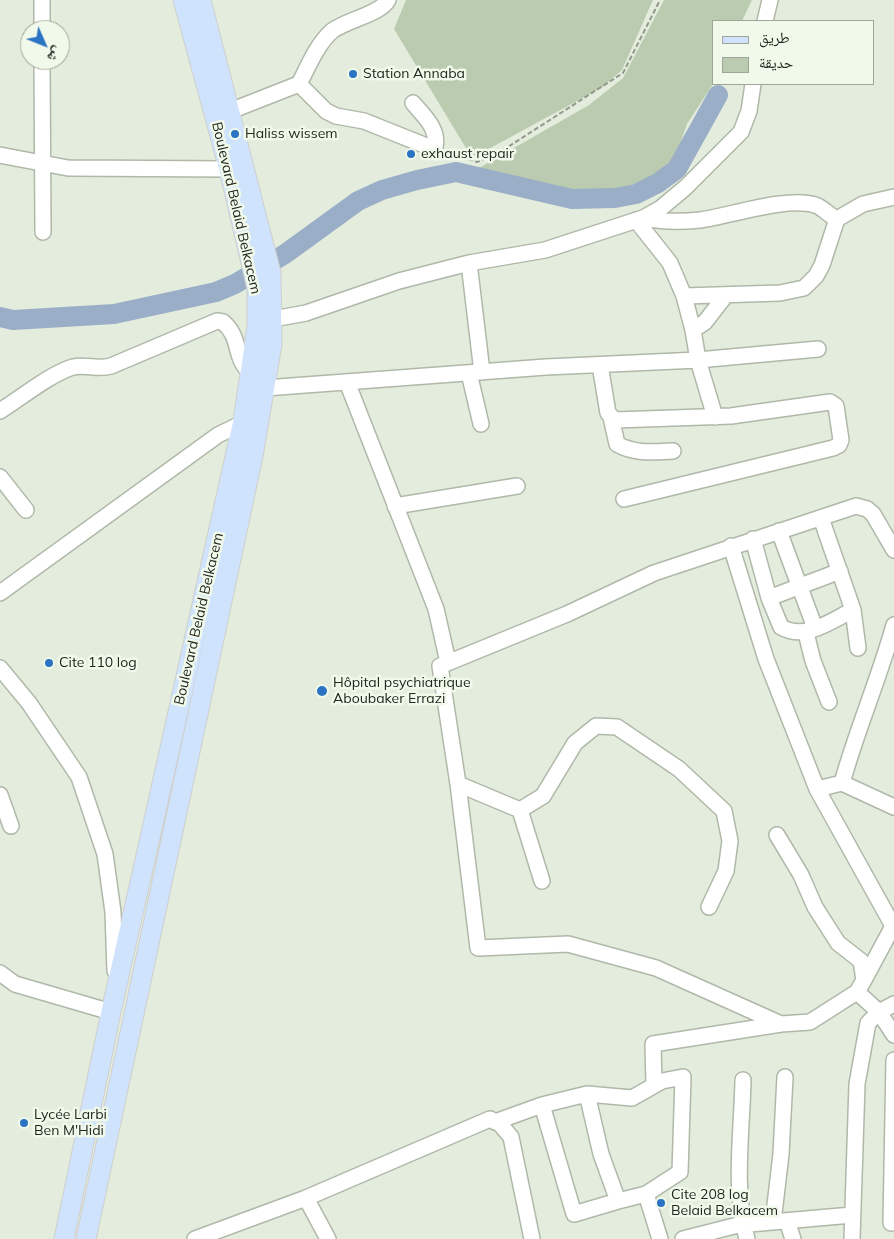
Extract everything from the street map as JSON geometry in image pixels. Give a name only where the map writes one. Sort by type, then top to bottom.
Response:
[{"type":"main road","name":"Boulevard Belaid Belkacem","points":[[64,1239],[111,1012],[252,419],[265,388],[272,344],[273,319],[264,266],[223,115],[183,0]]},
{"type":"main road","name":"Boulevard Belaid Belkacem","points":[[86,1239],[252,419],[252,373],[257,326],[257,288],[264,266],[229,168],[223,115],[201,0]]},
{"type":"street","points":[[42,0],[42,20]]},
{"type":"street","points":[[765,20],[770,0]]},
{"type":"street","points":[[223,115],[299,84],[320,46],[331,32],[349,21],[375,11],[389,1]]},
{"type":"street","points":[[42,70],[41,164],[43,232]]},
{"type":"street","points":[[299,84],[326,111],[336,116],[364,121],[429,147],[435,147],[437,137],[431,125],[413,103]]},
{"type":"street","points":[[273,319],[306,313],[399,281],[469,263],[545,250],[640,219],[661,208],[686,187],[740,132],[749,111],[753,85]]},
{"type":"street","points":[[0,155],[68,168],[229,168]]},
{"type":"street","points":[[837,219],[846,216],[863,204],[894,197]]},
{"type":"street","points":[[640,219],[662,222],[701,220],[763,207],[804,203],[816,205],[837,219]]},
{"type":"street","points":[[640,219],[670,263],[684,296],[693,330],[698,360],[715,417]]},
{"type":"street","points":[[684,296],[780,294],[804,288],[819,270],[837,219]]},
{"type":"street","points":[[469,263],[481,424]]},
{"type":"street","points":[[693,330],[705,322],[726,295]]},
{"type":"street","points":[[0,411],[65,370],[83,365],[104,368],[111,366],[217,321],[224,322],[235,335],[241,362],[252,373]]},
{"type":"street","points":[[265,388],[476,372],[698,360],[818,349]]},
{"type":"street","points":[[600,365],[608,413],[611,417],[616,444],[624,448],[648,452],[673,451]]},
{"type":"street","points":[[347,382],[436,609],[448,662]]},
{"type":"street","points":[[611,417],[620,421],[715,417],[830,402],[836,406],[841,440],[833,448],[624,499]]},
{"type":"street","points":[[0,593],[218,436],[252,419]]},
{"type":"street","points":[[0,477],[26,510]]},
{"type":"street","points":[[395,506],[517,486]]},
{"type":"street","points":[[781,1024],[656,968],[568,944],[478,948],[458,784],[440,666],[567,614],[654,573],[856,506],[867,508],[894,550]]},
{"type":"street","points":[[821,518],[854,610],[858,648]]},
{"type":"street","points":[[779,531],[799,586],[810,630],[813,661],[829,702]]},
{"type":"street","points":[[753,539],[781,628],[790,632],[810,630],[854,610]]},
{"type":"street","points":[[654,1085],[653,1044],[781,1024],[810,1022],[861,986],[893,926],[818,789],[766,659],[731,546]]},
{"type":"street","points":[[770,598],[840,571]]},
{"type":"street","points":[[842,783],[857,732],[882,670],[894,625]]},
{"type":"street","points":[[0,668],[29,703],[79,777],[105,854],[113,912],[116,992]]},
{"type":"street","points":[[520,810],[543,796],[575,743],[596,726],[617,726],[678,769],[724,812],[730,841],[726,871],[709,907]]},
{"type":"street","points":[[818,789],[842,783],[894,807]]},
{"type":"street","points":[[458,784],[520,810]]},
{"type":"street","points":[[0,795],[11,826]]},
{"type":"street","points":[[520,810],[542,882]]},
{"type":"street","points":[[777,835],[801,875],[815,907],[838,943],[861,960],[861,986],[894,1035]]},
{"type":"street","points":[[0,973],[22,986],[111,1012]]},
{"type":"street","points":[[852,1239],[857,1084],[868,1023],[878,1012],[894,1004]]},
{"type":"street","points":[[891,1223],[894,1060]]},
{"type":"street","points":[[495,1122],[542,1106],[587,1094],[632,1098],[662,1080],[683,1076],[680,1172],[646,1194],[574,1214],[542,1106]]},
{"type":"street","points":[[785,1076],[780,1221],[793,1239]]},
{"type":"street","points":[[743,1080],[740,1191],[745,1232]]},
{"type":"street","points":[[587,1094],[601,1154],[618,1201]]},
{"type":"street","points":[[196,1239],[306,1198],[490,1119],[511,1137],[532,1239]]},
{"type":"street","points":[[646,1194],[660,1239]]},
{"type":"street","points":[[306,1198],[328,1239]]},
{"type":"street","points":[[683,1239],[745,1232],[780,1221],[852,1215]]},
{"type":"path","points":[[435,147],[477,162],[500,152],[623,73],[660,0]]},
{"type":"green space","points":[[406,0],[653,0],[622,70],[601,88],[472,158],[394,29]]},
{"type":"green space","points":[[664,0],[752,0],[742,20],[712,20],[712,85],[687,124],[675,159],[663,171],[622,189],[573,193],[472,172],[589,105],[623,78]]},
{"type":"waterway","points":[[0,317],[13,320],[114,314],[216,292],[235,284],[285,254],[358,201],[382,190],[456,172],[572,199],[615,198],[636,194],[658,183],[677,169],[718,95]]},
{"type":"place","name":"Station Annaba","points":[[353,74]]},
{"type":"place","name":"Haliss wissem","points":[[235,134]]},
{"type":"place","name":"exhaust repair","points":[[411,154]]},
{"type":"place","name":"Cite 110 log","points":[[49,663]]},
{"type":"place","name":"Hôpital psychiatrique Aboubaker Errazi","points":[[322,691]]},
{"type":"place","name":"Lycée Larbi Ben M'Hidi","points":[[24,1123]]},
{"type":"place","name":"Cite 208 log Belaid Belkacem","points":[[661,1203]]}]
